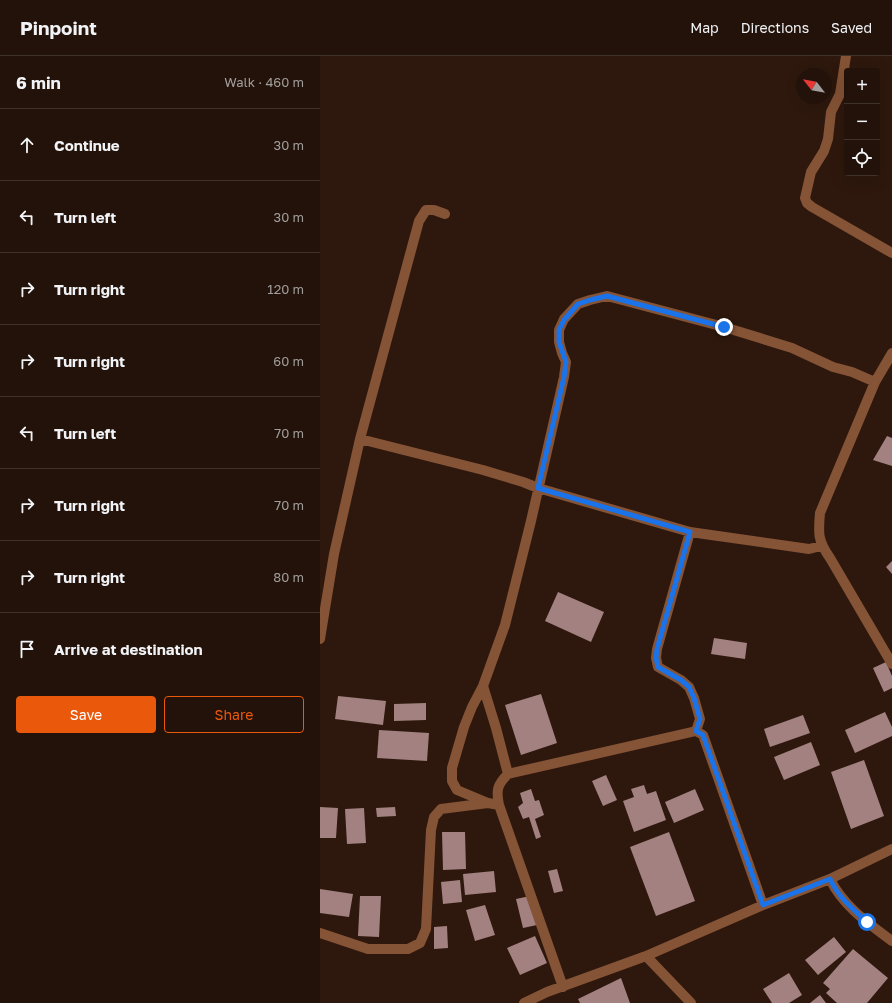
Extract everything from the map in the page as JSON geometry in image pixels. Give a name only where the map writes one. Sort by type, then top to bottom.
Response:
[{"type":"street","points":[[846,56],[840,94],[831,112],[828,139],[824,150],[811,172],[805,198],[807,203],[812,207],[892,253]]},
{"type":"street","points":[[320,639],[334,554],[360,439],[419,222],[426,210],[434,210],[444,214]]},
{"type":"street","points":[[499,805],[488,803],[457,790],[452,781],[452,768],[464,727],[483,686],[505,625],[562,384],[566,362],[559,342],[559,330],[564,320],[578,304],[607,296],[724,327],[792,348],[833,367],[852,372],[875,382]]},
{"type":"street","points":[[892,353],[875,382],[820,513],[818,530],[821,546],[830,558],[892,664]]},
{"type":"street","points":[[360,439],[482,470],[538,488],[690,532],[809,549],[821,546]]},
{"type":"street","points":[[690,532],[657,649],[656,658],[658,667],[681,680],[689,687],[700,719],[696,731]]},
{"type":"street","points":[[483,686],[508,774]]},
{"type":"street","points":[[563,987],[536,906],[499,805],[497,794],[500,782],[508,774],[696,731],[703,735],[763,905]]},
{"type":"street","points":[[320,933],[368,949],[408,949],[420,943],[426,928],[431,830],[434,817],[441,809],[488,803]]},
{"type":"street","points":[[524,1003],[535,1001],[563,987],[646,956],[763,905],[830,879],[892,849]]},
{"type":"street","points":[[830,879],[836,891],[847,904],[867,922],[892,941]]},
{"type":"street","points":[[646,956],[691,1003]]},
{"type":"building","points":[[887,436],[892,438],[892,466],[873,460]]},
{"type":"building","points":[[892,561],[892,574],[886,567]]},
{"type":"building","points":[[558,592],[604,612],[591,642],[545,621]]},
{"type":"building","points":[[714,638],[747,643],[745,659],[711,654]]},
{"type":"building","points":[[886,662],[892,676],[892,688],[884,692],[873,668]]},
{"type":"building","points":[[541,694],[557,743],[521,755],[505,705]]},
{"type":"building","points":[[338,696],[386,701],[383,725],[335,719]]},
{"type":"building","points":[[426,703],[426,720],[394,721],[394,704]]},
{"type":"building","points":[[885,712],[892,727],[892,736],[855,753],[845,730]]},
{"type":"building","points":[[803,715],[810,733],[770,747],[764,729]]},
{"type":"building","points":[[379,730],[429,733],[427,761],[377,758]]},
{"type":"building","points":[[811,742],[820,765],[784,780],[774,757]]},
{"type":"building","points":[[864,760],[884,816],[851,829],[831,772]]},
{"type":"building","points":[[606,775],[617,800],[603,806],[592,781]]},
{"type":"building","points":[[644,785],[647,794],[656,791],[666,820],[634,832],[623,801],[634,797],[631,789]]},
{"type":"building","points":[[531,789],[535,801],[539,800],[544,815],[535,819],[541,837],[536,839],[529,817],[523,819],[518,807],[523,803],[520,793]]},
{"type":"building","points":[[695,789],[704,810],[674,823],[665,802]]},
{"type":"building","points":[[320,807],[338,808],[336,838],[320,838]]},
{"type":"building","points":[[395,807],[396,816],[377,817],[376,808]]},
{"type":"building","points":[[364,808],[366,843],[347,844],[345,809]]},
{"type":"building","points":[[442,832],[465,832],[466,869],[443,870]]},
{"type":"building","points":[[669,832],[695,901],[656,916],[630,847]]},
{"type":"building","points":[[557,869],[563,891],[554,893],[548,871]]},
{"type":"building","points":[[494,871],[496,892],[465,895],[463,874]]},
{"type":"building","points":[[460,880],[462,902],[443,904],[441,882]]},
{"type":"building","points":[[320,889],[353,894],[349,917],[320,913]]},
{"type":"building","points":[[360,896],[381,896],[379,937],[358,936]]},
{"type":"building","points":[[530,896],[537,925],[523,928],[516,899]]},
{"type":"building","points":[[485,905],[495,935],[475,941],[466,910]]},
{"type":"building","points":[[447,926],[448,948],[434,949],[434,927]]},
{"type":"building","points":[[535,936],[547,963],[520,975],[507,948]]},
{"type":"building","points":[[834,937],[846,952],[818,975],[805,960]]},
{"type":"building","points":[[853,949],[888,978],[867,1003],[837,1003],[826,993],[830,989],[823,983]]},
{"type":"building","points":[[789,973],[802,995],[789,1003],[772,1003],[763,989]]},
{"type":"building","points":[[621,978],[630,1003],[580,1003],[578,999]]},
{"type":"building","points":[[820,995],[826,1003],[810,1003]]},
{"type":"route","points":[[724,327],[607,296],[578,304],[564,320],[559,330],[559,342],[566,362],[564,377],[538,488],[690,532],[657,649],[656,658],[658,667],[681,680],[689,687],[694,698],[700,719],[696,731],[703,735],[763,905],[830,879],[836,891],[847,904],[867,922]]}]
